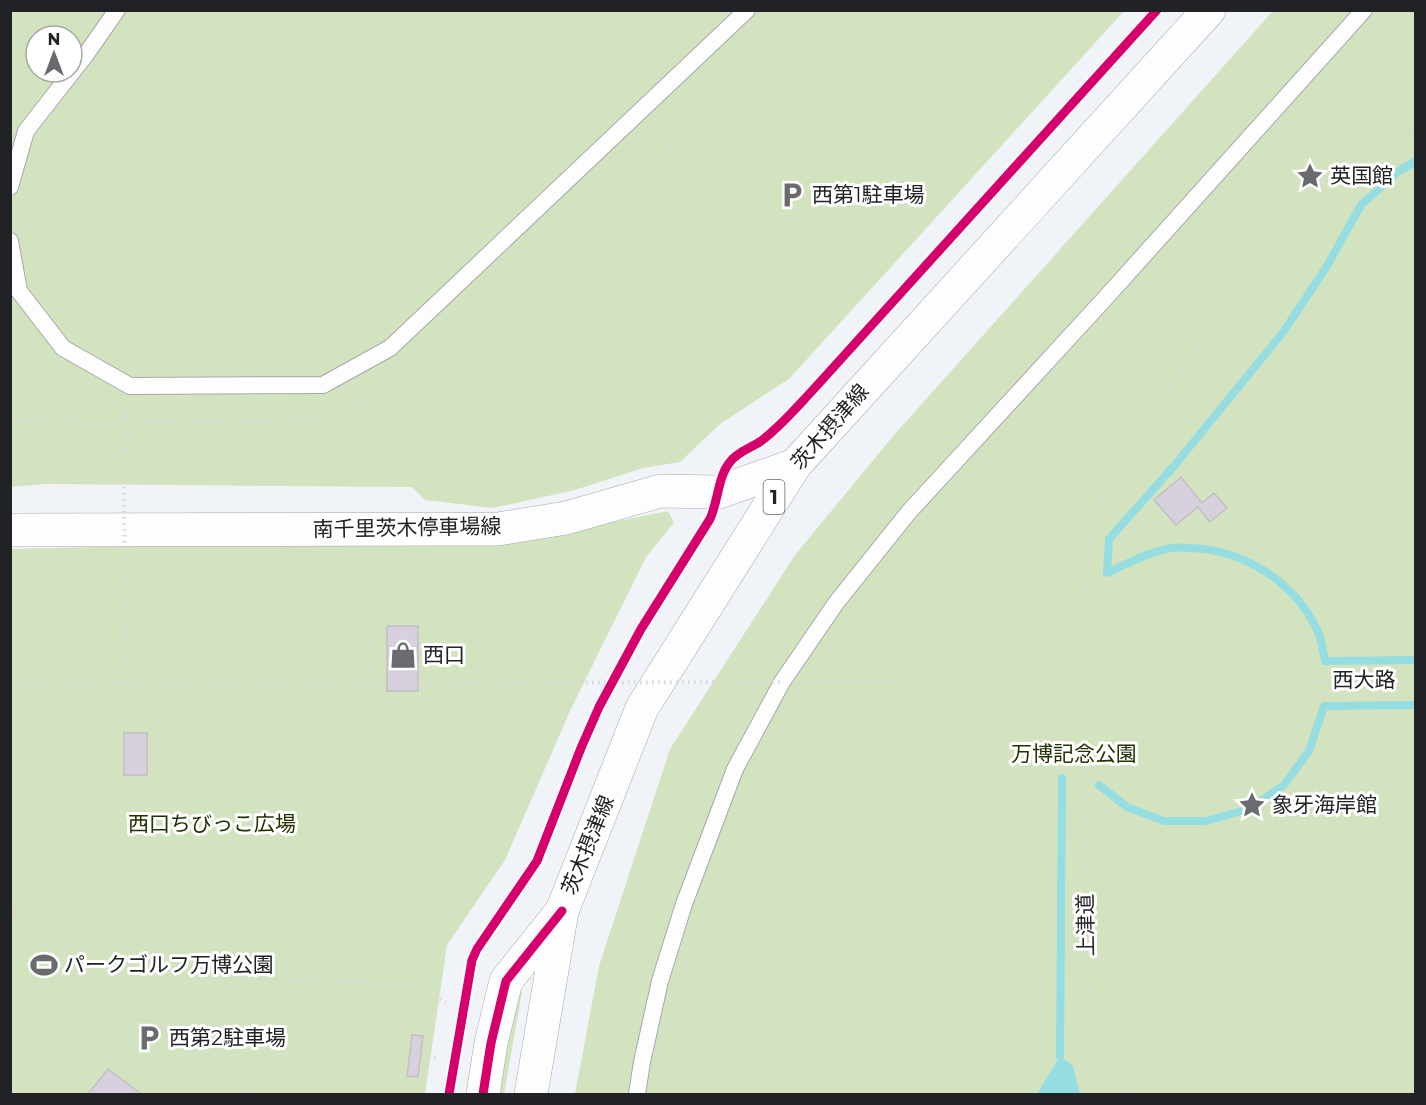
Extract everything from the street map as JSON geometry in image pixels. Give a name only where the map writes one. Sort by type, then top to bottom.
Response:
[{"type":"main road","name":"茨木摂津線","points":[[531,1095],[562,911],[642,708],[795,465],[1209,10]]},
{"type":"main road","name":"南千里茨木停車場線","points":[[10,530],[498,529],[566,518],[660,491],[719,492],[795,465]]},
{"type":"main road","points":[[483,1095],[491,1043],[506,981],[562,911]]},
{"type":"lane","points":[[10,187],[26,131],[87,53],[117,10]]},
{"type":"lane","points":[[10,241],[19,291],[63,348],[130,386],[323,385],[390,348],[747,10]]},
{"type":"lane","points":[[637,1095],[660,981],[684,904],[735,769],[782,682],[836,603],[908,513],[1109,294],[1364,10]]},
{"type":"path","points":[[1086,610],[1088,565],[1096,517],[1112,481],[1269,234],[1301,200],[1338,171],[1416,128]]},
{"type":"path","points":[[125,682],[124,451],[131,444],[131,428],[124,415],[130,386]]},
{"type":"path","points":[[10,421],[39,419],[110,424],[124,415]]},
{"type":"path","points":[[364,981],[362,683],[370,669],[369,629]]},
{"type":"path","points":[[605,697],[620,668]]},
{"type":"path","points":[[418,683],[898,681]]},
{"type":"path","points":[[10,683],[387,683]]},
{"type":"path","points":[[10,907],[246,1095]]},
{"type":"path","points":[[198,978],[411,983],[446,1002]]},
{"type":"path","points":[[422,1056],[437,1058]]},
{"type":"green space","points":[[10,11],[1124,11],[789,379],[720,424],[680,462],[643,468],[575,490],[493,508],[425,500],[412,487],[46,484],[11,487]]},
{"type":"green space","name":"万博記念公園","points":[[1273,11],[1415,11],[1415,1094],[575,1094],[599,966],[670,749],[795,555],[894,435]]},
{"type":"green space","name":"西口ちびっこ広場","points":[[668,511],[674,523],[646,557],[570,711],[505,860],[447,945],[425,1094],[11,1094],[11,549],[483,538],[609,523]]},
{"type":"green space","points":[[518,988],[522,992],[504,1094],[493,1094]]},
{"type":"water","points":[[1060,1056],[1073,1066],[1080,1094],[1037,1094]]},
{"type":"building","points":[[1181,477],[1202,503],[1214,493],[1227,508],[1210,522],[1198,507],[1176,525],[1154,500]]},
{"type":"building","name":"西口","points":[[387,626],[418,626],[418,691],[387,691]]},
{"type":"building","points":[[124,733],[147,733],[147,775],[124,775]]},
{"type":"building","points":[[412,1035],[423,1036],[418,1077],[407,1076]]},
{"type":"building","points":[[108,1069],[141,1094],[88,1094]]},
{"type":"waterway","points":[[1416,161],[1399,171],[1361,205],[1327,266],[1284,331],[1174,466],[1109,539],[1107,573],[1131,561],[1172,548],[1211,550],[1231,555],[1267,573],[1297,599],[1319,634],[1325,661],[1416,660]]},
{"type":"waterway","points":[[1099,785],[1127,807],[1164,821],[1206,821],[1249,809],[1284,785],[1309,751],[1324,706],[1416,705]]},
{"type":"waterway","points":[[1060,1056],[1062,778]]},
{"type":"cycle path","points":[[449,1094],[472,960],[477,949],[537,861],[599,707],[641,629],[710,519],[726,468],[736,455],[761,441],[794,411],[1157,10]]},
{"type":"cycle path","points":[[483,1094],[491,1043],[506,981],[562,911]]},
{"type":"place","name":"英国館","points":[[1310,176]]},
{"type":"place","name":"西第1駐車場","points":[[792,195]]},
{"type":"place","name":"西口","points":[[403,655]]},
{"type":"place","name":"象牙海岸館","points":[[1252,805]]},
{"type":"place","name":"パークゴルフ万博公園","points":[[44,965]]},
{"type":"place","name":"西第2駐車場","points":[[149,1038]]}]
